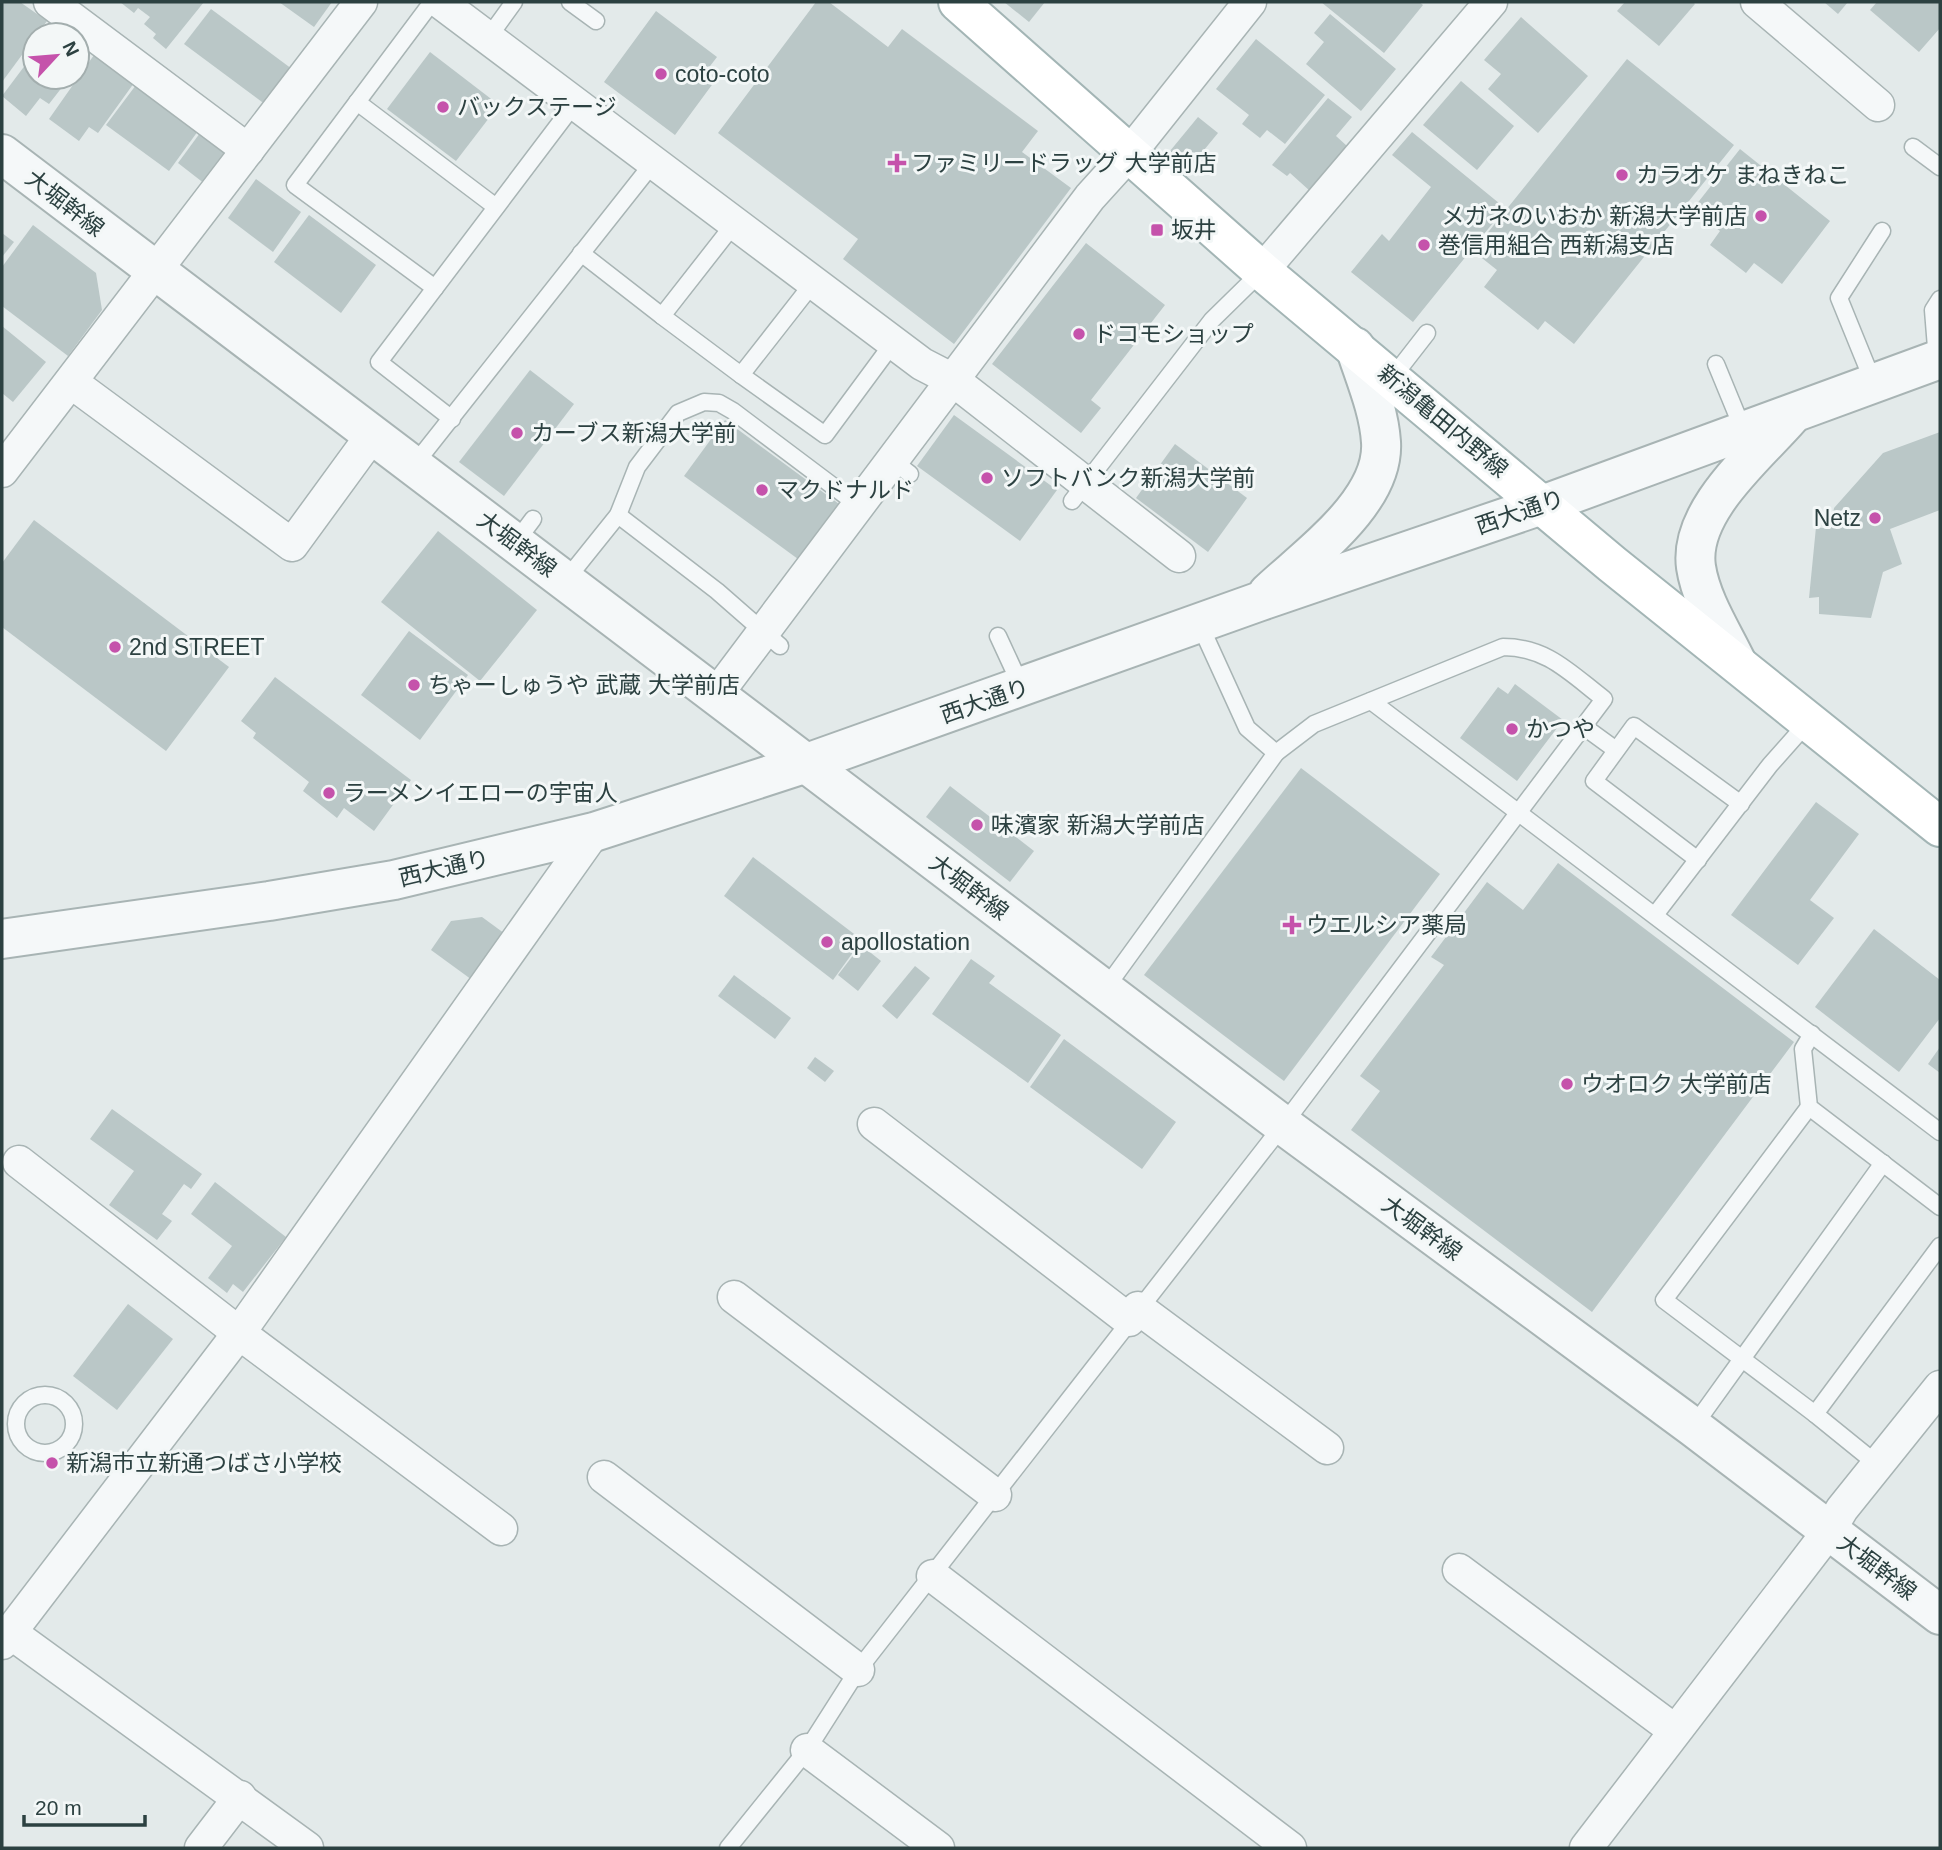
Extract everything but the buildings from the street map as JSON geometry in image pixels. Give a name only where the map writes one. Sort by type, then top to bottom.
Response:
[{"type":"main road","name":"新潟亀田内野線","points":[[958,2],[1262,271],[1542,505],[1940,827]]},
{"type":"street","points":[[50,2],[248,150]]},
{"type":"street","points":[[3,468],[361,2]]},
{"type":"street","points":[[440,2],[922,364],[953,380],[1080,492],[1179,556]]},
{"type":"street","points":[[716,695],[771,640],[858,512],[902,467],[953,380],[1090,197],[1129,154],[1250,2]]},
{"type":"street","points":[[1262,271],[1492,2]]},
{"type":"street","points":[[1757,2],[1878,105]]},
{"type":"street","name":"大堀幹線","points":[[2,154],[414,465],[524,531],[565,581],[1283,1125],[1693,1427],[1940,1615]]},
{"type":"street","points":[[1258,602],[1336,530],[1367,495],[1379,466],[1381,444],[1377,417],[1355,347]]},
{"type":"street","name":"西大通り","points":[[2,939],[243,905],[394,880],[594,832],[807,764],[1258,602],[1542,505],[1939,360]]},
{"type":"street","points":[[71,382],[292,545],[373,434]]},
{"type":"street","points":[[1736,661],[1706,600],[1696,567],[1696,539],[1709,509],[1791,416]]},
{"type":"street","points":[[307,1848],[240,1797],[5,1634],[239,1333],[594,832]]},
{"type":"street","points":[[874,1124],[1133,1314],[1326,1448]]},
{"type":"street","points":[[19,1162],[239,1333],[501,1529]]},
{"type":"street","points":[[734,1297],[995,1495]]},
{"type":"street","points":[[1586,1848],[1829,1531],[1842,1509],[1878,1465],[1934,1408]]},
{"type":"street","points":[[604,1477],[858,1670]]},
{"type":"street","points":[[1459,1570],[1674,1730]]},
{"type":"street","points":[[933,1576],[1290,1848]]},
{"type":"street","points":[[807,1750],[938,1848]]},
{"type":"street","points":[[201,1848],[240,1797]]},
{"type":"lane","points":[[432,2],[295,185],[435,288]]},
{"type":"lane","points":[[488,38],[514,2]]},
{"type":"lane","points":[[570,2],[596,21]]},
{"type":"lane","points":[[358,102],[496,207]]},
{"type":"lane","points":[[452,419],[379,362],[575,103]]},
{"type":"lane","points":[[1913,147],[1940,167]]},
{"type":"lane","points":[[414,465],[653,163]]},
{"type":"lane","points":[[662,316],[734,223]]},
{"type":"lane","points":[[1874,384],[1839,298],[1882,231]]},
{"type":"lane","points":[[581,253],[741,375],[825,435],[893,342]]},
{"type":"lane","points":[[1080,492],[1212,320],[1262,271]]},
{"type":"lane","points":[[741,375],[813,283]]},
{"type":"lane","points":[[1939,360],[1933,310],[1940,299]]},
{"type":"lane","points":[[1392,378],[1427,333]]},
{"type":"lane","points":[[1716,364],[1744,432]]},
{"type":"lane","points":[[565,581],[618,515],[637,467],[678,413],[704,402],[719,403],[733,411],[858,512]]},
{"type":"lane","points":[[618,515],[717,591],[771,640]]},
{"type":"lane","points":[[1200,625],[1247,727],[1276,753]]},
{"type":"lane","points":[[999,636],[1022,688]]},
{"type":"lane","points":[[728,1848],[807,1750],[858,1670],[1283,1125],[1604,699],[1543,653],[1526,647],[1503,647],[1314,724],[1276,753],[1105,989]]},
{"type":"lane","points":[[1371,701],[1940,1132]]},
{"type":"lane","points":[[1655,915],[1810,721]]},
{"type":"lane","points":[[1583,726],[1616,750]]},
{"type":"lane","points":[[1698,860],[1594,781],[1634,726],[1741,804]]},
{"type":"lane","points":[[1812,1034],[1803,1049],[1809,1107],[1664,1300],[1878,1465]]},
{"type":"lane","points":[[1809,1107],[1940,1207]]},
{"type":"lane","points":[[1693,1427],[1883,1163]]},
{"type":"lane","points":[[1815,1414],[1940,1246]]},
{"type":"lane","points":[[2,1441],[17,1433]]},
{"type":"place","name":"coto-coto","points":[[661,74]]},
{"type":"place","name":"バックステージ","points":[[443,107]]},
{"type":"place","name":"ファミリードラッグ 大学前店","points":[[897,163]]},
{"type":"place","name":"カラオケ まねきねこ","points":[[1622,175]]},
{"type":"place","name":"メガネのいおか 新潟大学前店","points":[[1761,216]]},
{"type":"place","name":"坂井","points":[[1157,230]]},
{"type":"place","name":"巻信用組合 西新潟支店","points":[[1424,245]]},
{"type":"place","name":"ドコモショップ","points":[[1079,334]]},
{"type":"place","name":"カーブス新潟大学前","points":[[517,433]]},
{"type":"place","name":"ソフトバンク新潟大学前","points":[[987,478]]},
{"type":"place","name":"マクドナルド","points":[[762,490]]},
{"type":"place","name":"Netz","points":[[1875,518]]},
{"type":"place","name":"2nd STREET","points":[[115,647]]},
{"type":"place","name":"ちゃーしゅうや 武蔵 大学前店","points":[[414,685]]},
{"type":"place","name":"かつや","points":[[1512,729]]},
{"type":"place","name":"ラーメンイエローの宇宙人","points":[[329,793]]},
{"type":"place","name":"味濱家 新潟大学前店","points":[[977,825]]},
{"type":"place","name":"ウエルシア薬局","points":[[1292,925]]},
{"type":"place","name":"apollostation","points":[[827,942]]},
{"type":"place","name":"ウオロク 大学前店","points":[[1567,1084]]},
{"type":"place","name":"新潟市立新通つばさ小学校","points":[[52,1463]]}]
